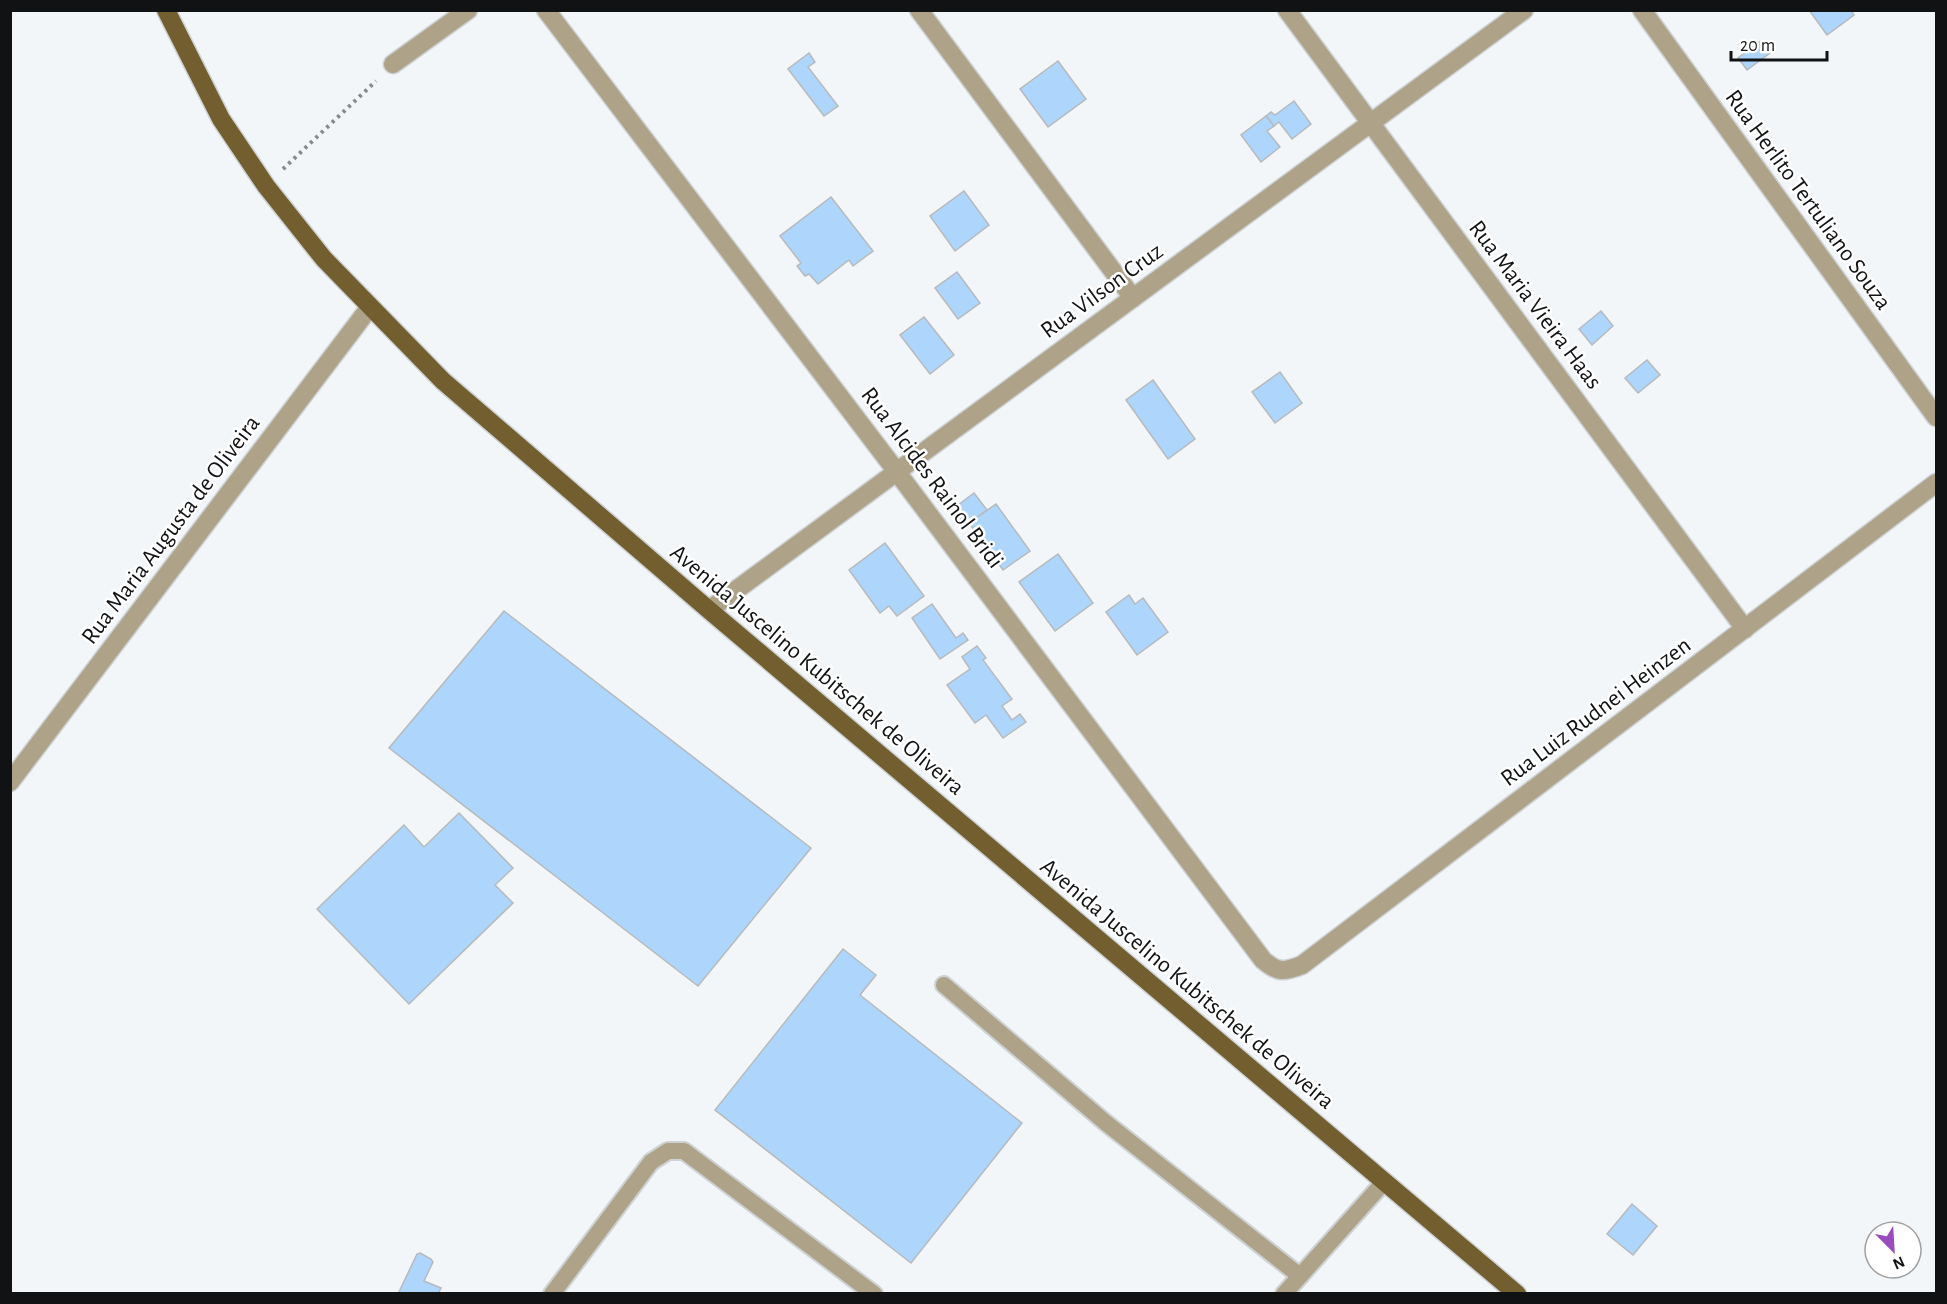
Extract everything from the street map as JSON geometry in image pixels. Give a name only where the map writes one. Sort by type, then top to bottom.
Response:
[{"type":"main road","name":"Avenida Juscelino Kubitschek de Oliveira","points":[[166,10],[221,119],[266,186],[324,259],[443,381],[1517,1293]]},
{"type":"street","points":[[393,64],[468,10]]},
{"type":"street","name":"Rua Alcides Rainol Bridi","points":[[546,10],[897,472],[1263,960],[1271,967],[1281,971]]},
{"type":"street","points":[[919,10],[1133,298]]},
{"type":"street","name":"Rua Maria Vieira Haas","points":[[1287,10],[1745,629]]},
{"type":"street","name":"Rua Vilson Cruz","points":[[710,610],[1524,10]]},
{"type":"street","name":"Rua Herlito Tertuliano Souza","points":[[1641,10],[1936,417]]},
{"type":"street","name":"Rua Maria Augusta de Oliveira","points":[[10,782],[370,307]]},
{"type":"street","name":"Rua Luiz Rudnei Heinzen","points":[[1281,971],[1302,965],[1936,483]]},
{"type":"lane","points":[[944,985],[1106,1123],[1300,1276]]},
{"type":"lane","points":[[552,1293],[651,1162],[668,1151],[684,1151],[874,1293]]},
{"type":"lane","points":[[1284,1293],[1384,1182]]},
{"type":"path","points":[[266,186],[393,64]]},
{"type":"building","points":[[1809,10],[1851,10],[1854,15],[1827,35]]},
{"type":"building","points":[[1761,41],[1770,53],[1747,70],[1738,58]]},
{"type":"building","points":[[809,53],[815,62],[808,67],[838,106],[824,116],[788,69]]},
{"type":"building","points":[[1058,61],[1086,99],[1048,127],[1020,89]]},
{"type":"building","points":[[1294,101],[1311,124],[1292,139],[1279,122],[1274,126],[1266,116],[1271,112],[1275,115]]},
{"type":"building","points":[[1266,116],[1274,126],[1267,131],[1280,147],[1261,162],[1241,135]]},
{"type":"building","points":[[964,191],[989,225],[955,251],[930,216]]},
{"type":"building","points":[[831,197],[873,251],[853,266],[849,260],[818,284],[809,274],[805,276],[797,266],[801,263],[780,236]]},
{"type":"building","points":[[957,272],[980,303],[958,319],[935,288]]},
{"type":"building","points":[[1601,311],[1613,326],[1592,345],[1579,329]]},
{"type":"building","points":[[924,317],[954,355],[930,374],[900,335]]},
{"type":"building","points":[[1647,360],[1660,375],[1638,393],[1625,378]]},
{"type":"building","points":[[1280,372],[1302,403],[1275,423],[1252,392]]},
{"type":"building","points":[[1153,380],[1195,439],[1168,459],[1126,400]]},
{"type":"building","points":[[974,493],[987,510],[965,526],[953,509]]},
{"type":"building","points":[[996,504],[1030,551],[1003,570],[969,523]]},
{"type":"building","points":[[885,543],[924,596],[897,616],[889,606],[880,613],[849,570]]},
{"type":"building","points":[[1058,554],[1093,603],[1055,631],[1019,582]]},
{"type":"building","points":[[1129,595],[1135,604],[1143,598],[1168,632],[1137,655],[1106,612]]},
{"type":"building","points":[[932,604],[956,638],[963,633],[968,640],[940,659],[912,618]]},
{"type":"building","points":[[504,611],[811,848],[698,986],[389,748]]},
{"type":"building","points":[[977,646],[986,658],[983,660],[1012,699],[1002,706],[1012,720],[1020,714],[1026,722],[1003,738],[986,715],[975,723],[947,685],[970,669],[962,657]]},
{"type":"building","points":[[459,813],[513,868],[495,885],[513,903],[409,1004],[317,909],[404,825],[424,847]]},
{"type":"building","points":[[843,949],[876,975],[860,995],[1022,1123],[911,1263],[715,1110]]},
{"type":"building","points":[[1632,1204],[1657,1226],[1633,1255],[1607,1234]]},
{"type":"building","points":[[420,1253],[433,1262],[424,1281],[441,1288],[438,1294],[398,1294],[417,1254]]}]
